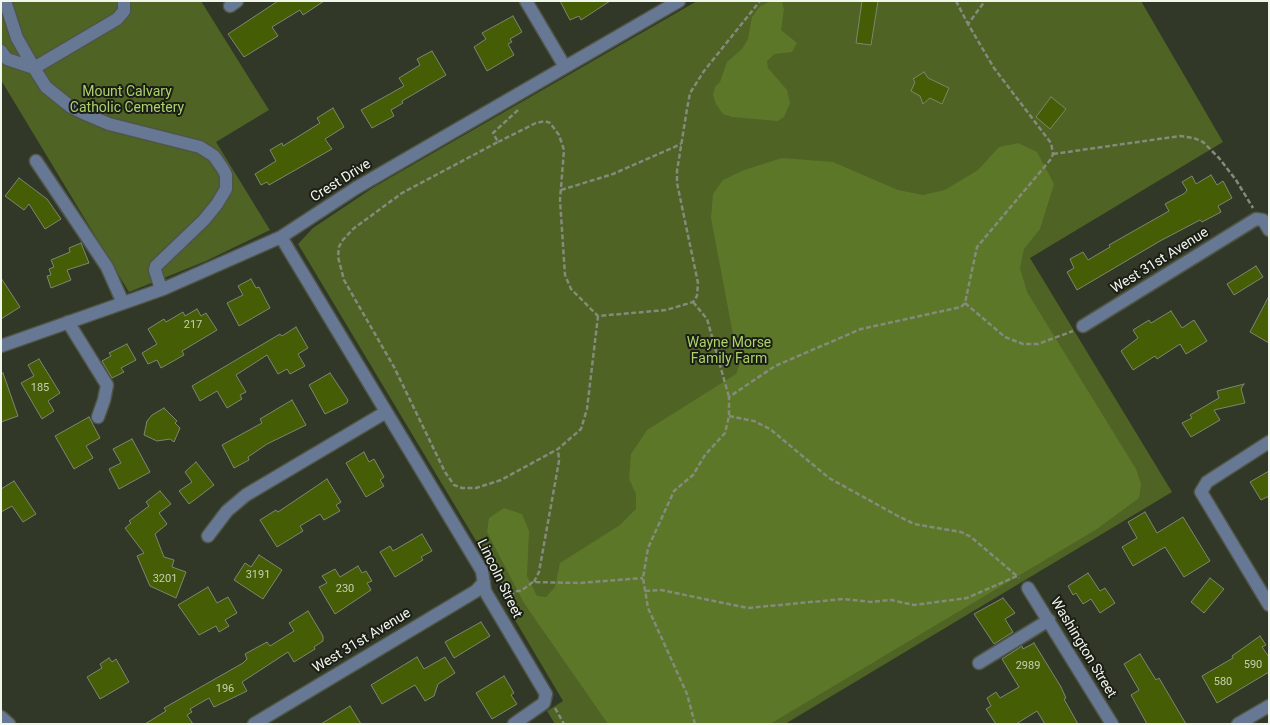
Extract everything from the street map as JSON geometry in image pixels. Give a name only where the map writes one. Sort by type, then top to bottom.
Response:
[{"type":"street","points":[[5,1],[17,38],[46,87],[77,110],[110,124],[200,147],[214,156],[223,169],[226,175],[226,189],[217,204],[156,266],[155,270],[161,290]]},
{"type":"street","points":[[1,51],[7,59],[34,68],[117,19],[124,11],[124,1]]},
{"type":"street","points":[[526,1],[565,66]]},
{"type":"street","name":"Crest Drive","points":[[1,346],[161,290],[281,236],[356,188],[679,1]]},
{"type":"street","points":[[36,161],[107,267],[123,303]]},
{"type":"street","points":[[1254,220],[1263,220],[1269,230]]},
{"type":"street","name":"West 31st Avenue","points":[[1083,326],[1254,220]]},
{"type":"street","name":"Lincoln Street","points":[[281,236],[482,571],[485,591],[546,698],[544,703],[514,724]]},
{"type":"street","points":[[68,322],[107,385],[98,417]]},
{"type":"street","points":[[208,536],[227,511],[246,495],[386,412]]},
{"type":"street","points":[[1269,442],[1203,486],[1202,494],[1269,605]]},
{"type":"street","name":"West 31st Avenue","points":[[254,724],[476,591],[484,582]]},
{"type":"street","name":"Washington Street","points":[[1028,588],[1112,724]]},
{"type":"street","points":[[979,663],[1049,620]]},
{"type":"street","points":[[1238,724],[1269,706]]},
{"type":"street","points":[[1,717],[9,724]]},
{"type":"path","points":[[598,316],[666,310],[693,302],[697,296],[698,283],[677,183],[681,144],[690,93],[704,71],[760,1]]},
{"type":"path","points":[[729,397],[775,366],[862,329],[954,310],[964,303],[977,247],[1047,165],[1053,154],[1051,143],[994,68],[956,1]]},
{"type":"path","points":[[968,24],[985,1]]},
{"type":"path","points":[[498,142],[493,133],[520,109]]},
{"type":"path","points":[[545,121],[550,123],[559,135],[564,150],[560,210],[567,280],[571,289],[598,316],[585,417],[576,435],[558,449],[484,486],[470,488],[454,485],[445,472],[394,367],[344,280],[338,257],[342,240],[368,217],[402,193],[498,142],[536,123],[545,121]]},
{"type":"path","points":[[1053,154],[1180,136],[1194,138],[1203,142],[1236,180],[1250,204],[1254,220]]},
{"type":"path","points":[[561,190],[613,174],[681,144]]},
{"type":"path","points":[[693,302],[707,319],[729,397],[729,416],[725,432],[720,441],[704,455],[693,475],[674,491],[648,548],[643,578],[644,591],[652,616],[687,694],[695,724]]},
{"type":"path","points":[[964,303],[1005,337],[1023,344],[1038,344],[1060,337],[1083,326]]},
{"type":"path","points":[[729,416],[754,421],[770,428],[806,461],[830,478],[896,515],[914,524],[961,532],[971,537],[1017,576],[1028,588]]},
{"type":"path","points":[[493,605],[517,591],[521,591],[533,582],[539,572],[559,461],[558,449]]},
{"type":"path","points":[[644,591],[662,590],[748,608],[843,599],[871,602],[891,600],[914,605],[942,603],[976,595],[1017,576]]},
{"type":"path","points":[[533,582],[579,583],[643,578]]},
{"type":"green space","name":"Mount Calvary Catholic Cemetery","points":[[1,1],[201,1],[269,110],[216,142],[270,230],[206,261],[129,292],[1,80]]},
{"type":"green space","name":"Wayne Morse Family Farm","points":[[697,1],[1141,1],[1223,142],[1030,258],[1172,492],[785,724],[555,724],[547,711],[563,701],[505,603],[511,599],[298,244],[313,228],[374,187]]},
{"type":"green space","points":[[771,1],[782,2],[784,9],[781,30],[797,43],[792,52],[774,54],[767,61],[768,68],[787,90],[790,103],[784,117],[778,121],[732,117],[723,114],[716,104],[713,95],[715,87],[720,82],[727,62],[742,49],[748,39],[752,17],[759,7]]},
{"type":"green space","points":[[1018,143],[1037,152],[1054,184],[1040,229],[1024,249],[1020,268],[1027,292],[1136,469],[1141,484],[1139,498],[1097,529],[770,724],[608,724],[524,603],[487,532],[489,518],[504,508],[522,514],[529,531],[527,576],[537,596],[546,597],[555,587],[560,563],[620,525],[636,509],[636,494],[629,479],[631,454],[647,430],[736,374],[739,366],[711,218],[713,194],[723,180],[744,170],[782,158],[833,162],[898,190],[923,195],[945,190],[978,170],[999,147]]},
{"type":"building","points":[[278,1],[324,1],[303,15],[300,10],[272,27],[278,36],[244,57],[228,34]]},
{"type":"building","points":[[560,1],[610,1],[581,20],[579,16],[570,20]]},
{"type":"building","points":[[862,1],[878,1],[871,45],[856,43]]},
{"type":"building","points":[[513,16],[522,32],[510,39],[512,42],[508,44],[514,55],[487,71],[474,47],[486,39],[482,33]]},
{"type":"building","points":[[432,51],[446,75],[402,101],[403,103],[391,110],[394,116],[372,128],[361,110],[404,86],[399,78],[420,65],[417,59]]},
{"type":"building","points":[[924,72],[928,78],[949,88],[942,104],[930,98],[923,104],[920,96],[911,91],[915,82],[913,79]]},
{"type":"building","points":[[1051,97],[1066,109],[1050,129],[1036,117]]},
{"type":"building","points":[[333,108],[344,127],[325,139],[332,149],[269,185],[267,182],[261,185],[255,174],[276,161],[270,150],[282,143],[283,146],[320,123],[317,118]]},
{"type":"building","points":[[1211,175],[1217,185],[1223,181],[1232,198],[1218,206],[1221,212],[1202,222],[1200,220],[1160,241],[1077,290],[1067,272],[1074,268],[1070,259],[1083,252],[1088,260],[1110,247],[1109,245],[1169,211],[1165,204],[1187,190],[1182,182],[1192,176],[1196,184]]},
{"type":"building","points":[[19,178],[47,199],[61,219],[45,229],[29,204],[24,210],[5,196]]},
{"type":"building","points":[[81,243],[89,263],[67,270],[71,280],[51,288],[47,276],[51,275],[49,269],[54,267],[51,260],[70,252],[69,248]]},
{"type":"building","points":[[1256,266],[1263,277],[1234,295],[1227,284]]},
{"type":"building","points":[[1,278],[20,307],[1,319]]},
{"type":"building","points":[[251,279],[256,288],[259,287],[270,308],[239,326],[227,303],[243,295],[238,286]]},
{"type":"building","points":[[1269,296],[1269,343],[1250,332]]},
{"type":"building","points":[[197,309],[201,316],[206,313],[217,330],[182,351],[184,355],[161,368],[157,360],[148,364],[142,353],[157,344],[148,329],[164,319],[166,322],[183,312],[185,316]]},
{"type":"building","points":[[1171,311],[1182,328],[1194,320],[1207,341],[1186,354],[1180,344],[1157,359],[1155,356],[1133,370],[1121,351],[1138,338],[1133,330],[1149,320],[1151,323]]},
{"type":"building","points":[[296,327],[308,348],[298,354],[305,366],[290,374],[287,369],[278,374],[267,355],[236,375],[246,392],[240,395],[242,399],[227,408],[217,391],[200,401],[192,386],[280,334],[282,336]]},
{"type":"building","points":[[127,344],[136,360],[121,368],[124,372],[112,378],[102,361],[111,356],[109,353]]},
{"type":"building","points":[[39,359],[60,393],[48,401],[54,411],[42,419],[21,383],[34,376],[28,365]]},
{"type":"building","points":[[3,373],[18,416],[1,422],[1,374]]},
{"type":"building","points":[[330,373],[348,400],[347,403],[325,414],[309,385]]},
{"type":"building","points":[[1244,384],[1241,389],[1245,403],[1214,410],[1220,420],[1191,437],[1182,423],[1192,418],[1190,415],[1219,398],[1217,391]]},
{"type":"building","points":[[292,400],[306,425],[267,444],[248,457],[249,460],[234,468],[222,445],[262,423],[260,419]]},
{"type":"building","points":[[164,408],[177,421],[175,423],[180,428],[174,442],[170,439],[157,441],[144,435],[147,421],[152,415]]},
{"type":"building","points":[[89,417],[100,438],[86,446],[93,458],[74,469],[55,436]]},
{"type":"building","points":[[132,439],[150,472],[119,489],[109,469],[121,463],[113,449]]},
{"type":"building","points":[[364,452],[369,462],[374,459],[384,477],[380,480],[384,486],[366,497],[346,463]]},
{"type":"building","points":[[196,462],[214,485],[189,504],[179,491],[192,482],[185,472]]},
{"type":"building","points":[[1269,471],[1269,496],[1261,500],[1250,482]]},
{"type":"building","points":[[327,479],[341,502],[336,505],[340,511],[324,520],[320,514],[300,526],[303,531],[277,547],[260,520],[276,510],[278,512]]},
{"type":"building","points":[[14,481],[36,514],[23,522],[12,506],[1,512],[1,489]]},
{"type":"building","points":[[160,491],[171,504],[159,513],[167,524],[155,534],[164,557],[174,560],[172,567],[186,572],[176,598],[150,586],[137,556],[144,553],[125,528],[131,523],[129,521],[149,506],[146,502]]},
{"type":"building","points":[[1145,512],[1157,533],[1183,517],[1210,561],[1184,577],[1165,547],[1133,566],[1122,547],[1137,538],[1128,522]]},
{"type":"building","points":[[422,534],[432,551],[421,557],[423,560],[395,577],[380,552],[390,546],[393,551]]},
{"type":"building","points":[[259,555],[282,570],[263,599],[234,580],[245,563],[251,567]]},
{"type":"building","points":[[358,566],[362,573],[366,571],[372,581],[367,583],[371,590],[335,614],[319,587],[327,583],[322,576],[335,569],[340,577]]},
{"type":"building","points":[[1088,573],[1100,591],[1105,588],[1115,603],[1100,613],[1091,599],[1083,604],[1076,593],[1073,595],[1068,586]]},
{"type":"building","points":[[1210,578],[1224,589],[1204,613],[1191,602]]},
{"type":"building","points":[[208,587],[217,603],[228,597],[237,613],[225,620],[229,626],[219,632],[216,626],[199,635],[178,605]]},
{"type":"building","points":[[1003,598],[1015,613],[1005,619],[1013,632],[994,644],[974,614]]},
{"type":"building","points":[[308,611],[323,636],[323,641],[314,647],[315,649],[294,662],[288,652],[242,682],[247,691],[214,707],[209,698],[190,709],[192,712],[187,715],[193,724],[145,724],[166,711],[164,708],[243,663],[247,659],[245,654],[267,642],[270,646],[294,631],[289,623]]},
{"type":"building","points":[[481,622],[490,636],[454,658],[445,642]]},
{"type":"building","points":[[1260,636],[1266,645],[1262,647],[1269,657],[1269,672],[1217,703],[1202,676],[1233,658],[1232,656]]},
{"type":"building","points":[[1034,643],[1061,687],[1066,698],[1064,699],[1078,724],[1045,724],[1037,711],[1016,724],[996,724],[986,709],[991,706],[987,698],[996,692],[1000,698],[1019,687],[1002,659],[1022,646],[1023,649]]},
{"type":"building","points":[[1140,654],[1156,680],[1159,678],[1186,724],[1147,724],[1131,695],[1139,690],[1124,664]]},
{"type":"building","points":[[417,657],[424,669],[445,657],[455,673],[438,684],[434,696],[425,701],[415,685],[382,704],[371,685]]},
{"type":"building","points":[[109,658],[112,662],[116,659],[129,682],[100,699],[87,677],[102,668],[100,664]]},
{"type":"building","points":[[504,676],[514,693],[511,695],[517,704],[492,719],[476,693]]},
{"type":"building","points":[[350,706],[361,724],[321,724]]}]
